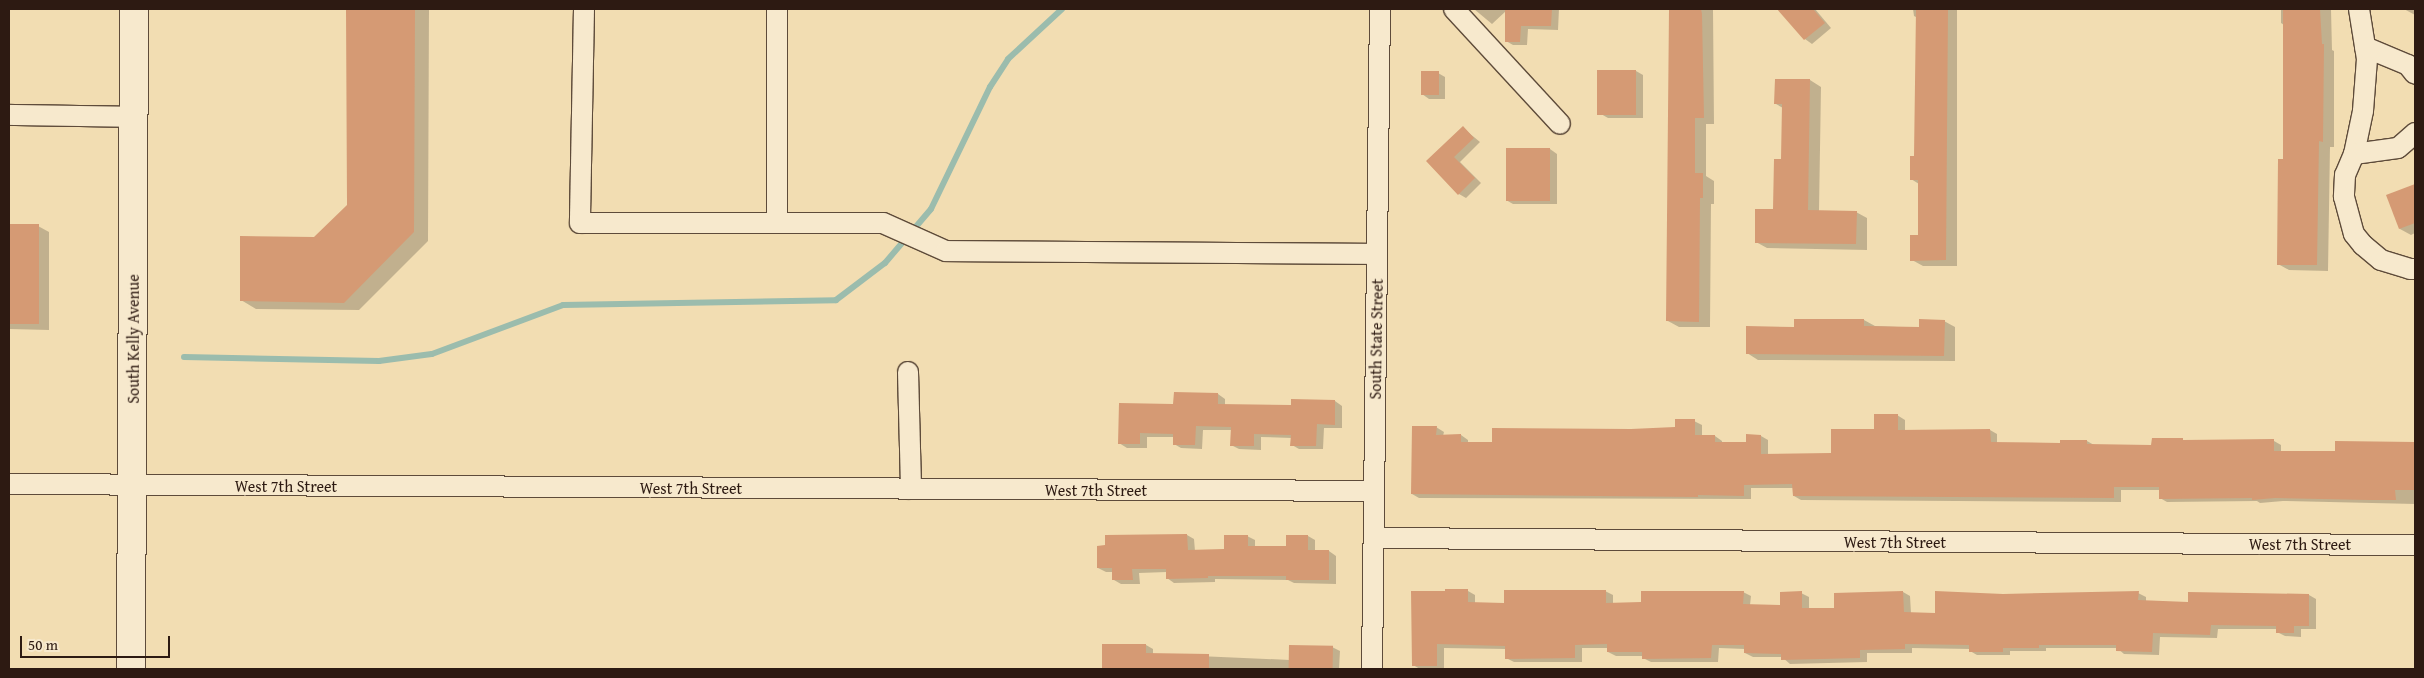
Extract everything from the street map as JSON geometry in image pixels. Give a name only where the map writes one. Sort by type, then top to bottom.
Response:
[{"type":"main road","name":"South Kelly Avenue","points":[[131,669],[134,9]]},
{"type":"street","points":[[584,9],[580,223],[883,223],[946,251],[1377,254]]},
{"type":"street","points":[[777,9],[777,223]]},
{"type":"street","name":"South State Street","points":[[1372,669],[1380,9]]},
{"type":"street","points":[[1454,9],[1560,124]]},
{"type":"street","points":[[2360,9],[2367,59],[2363,111],[2354,154],[2345,175],[2344,197],[2354,234],[2363,245],[2381,260],[2410,270],[2415,269]]},
{"type":"street","points":[[2365,47],[2408,65],[2415,74]]},
{"type":"street","points":[[9,115],[134,117]]},
{"type":"street","points":[[2354,154],[2398,148],[2415,133]]},
{"type":"street","points":[[908,372],[911,489]]},
{"type":"street","name":"West 7th Street","points":[[9,484],[1374,491]]},
{"type":"street","name":"West 7th Street","points":[[1374,538],[2415,545]]},
{"type":"building","points":[[346,9],[415,9],[414,232],[344,303],[240,301],[240,236],[314,237],[347,205]]},
{"type":"building","points":[[1505,9],[1552,9],[1551,26],[1521,26],[1520,42],[1505,42]]},
{"type":"building","points":[[1669,9],[1701,9],[1702,14],[1704,118],[1695,118],[1695,173],[1703,173],[1703,198],[1700,198],[1699,322],[1666,321]]},
{"type":"building","points":[[1777,9],[1813,9],[1825,23],[1804,40]]},
{"type":"building","points":[[1916,9],[1948,9],[1946,260],[1910,261],[1910,235],[1918,235],[1918,180],[1910,180],[1910,156],[1914,156]]},
{"type":"building","points":[[2283,9],[2320,9],[2322,44],[2324,44],[2323,142],[2319,141],[2317,265],[2277,265],[2278,159],[2283,159]]},
{"type":"building","points":[[1597,70],[1636,70],[1636,115],[1597,115]]},
{"type":"building","points":[[1421,71],[1439,71],[1439,95],[1421,95]]},
{"type":"building","points":[[1775,79],[1810,79],[1808,210],[1857,211],[1856,244],[1755,243],[1755,209],[1773,209],[1774,159],[1781,159],[1782,104],[1774,104]]},
{"type":"building","points":[[1463,126],[1474,138],[1454,157],[1475,178],[1458,195],[1426,161]]},
{"type":"building","points":[[1506,148],[1550,148],[1550,201],[1506,201]]},
{"type":"building","points":[[2415,184],[2415,223],[2399,229],[2386,195]]},
{"type":"building","points":[[9,224],[39,224],[39,324],[9,324]]},
{"type":"building","points":[[1794,319],[1864,319],[1864,326],[1919,327],[1919,319],[1945,320],[1944,356],[1746,354],[1746,326],[1794,327]]},
{"type":"building","points":[[1174,392],[1218,393],[1218,404],[1291,405],[1291,399],[1335,400],[1335,425],[1317,424],[1316,446],[1290,446],[1291,435],[1254,434],[1254,446],[1230,446],[1231,427],[1196,426],[1195,445],[1173,445],[1173,434],[1140,433],[1140,444],[1118,444],[1119,403],[1173,404]]},
{"type":"building","points":[[1874,414],[1898,414],[1898,430],[1990,429],[1991,442],[2060,443],[2060,440],[2087,440],[2087,444],[2151,445],[2152,438],[2183,438],[2183,440],[2274,439],[2274,451],[2335,451],[2335,441],[2415,442],[2415,490],[2395,490],[2396,500],[2159,499],[2159,487],[2114,487],[2114,498],[1793,496],[1792,484],[1744,485],[1744,496],[1411,494],[1412,426],[1437,426],[1436,435],[1461,434],[1461,442],[1492,442],[1492,428],[1631,429],[1675,427],[1675,419],[1695,419],[1695,435],[1715,435],[1715,442],[1746,442],[1746,434],[1761,435],[1761,454],[1831,453],[1831,429],[1874,429]]},
{"type":"building","points":[[1187,534],[1188,550],[1224,549],[1224,535],[1248,535],[1248,546],[1286,546],[1286,535],[1308,535],[1308,550],[1329,550],[1329,580],[1286,580],[1286,576],[1208,576],[1208,578],[1166,579],[1166,569],[1132,569],[1133,580],[1112,580],[1112,568],[1097,568],[1097,546],[1105,545],[1105,535]]},
{"type":"building","points":[[1445,589],[1468,589],[1468,602],[1504,603],[1504,590],[1606,590],[1606,603],[1641,602],[1641,591],[1744,591],[1743,604],[1780,605],[1780,592],[1802,591],[1802,608],[1834,608],[1834,593],[1903,591],[1904,612],[1935,613],[1935,591],[2003,594],[2139,591],[2138,600],[2188,602],[2188,592],[2309,594],[2309,626],[2294,626],[2294,633],[2276,633],[2276,626],[2211,625],[2210,635],[2153,633],[2152,652],[2116,651],[2116,645],[2039,645],[2039,648],[2003,648],[2003,652],[1969,652],[1969,645],[1905,644],[1905,649],[1860,650],[1860,658],[1781,660],[1781,654],[1744,653],[1744,645],[1712,645],[1711,658],[1642,659],[1642,652],[1607,652],[1607,644],[1575,645],[1575,658],[1505,659],[1505,646],[1437,644],[1437,666],[1412,666],[1411,591],[1445,591]]},
{"type":"building","points":[[1102,644],[1146,644],[1146,653],[1209,654],[1209,669],[1102,669]]},
{"type":"building","points":[[1289,645],[1333,646],[1333,669],[1289,669]]},
{"type":"waterway","points":[[184,357],[379,361],[432,354],[563,305],[836,300],[885,263],[931,209],[990,87],[1008,59],[1062,9]]}]
